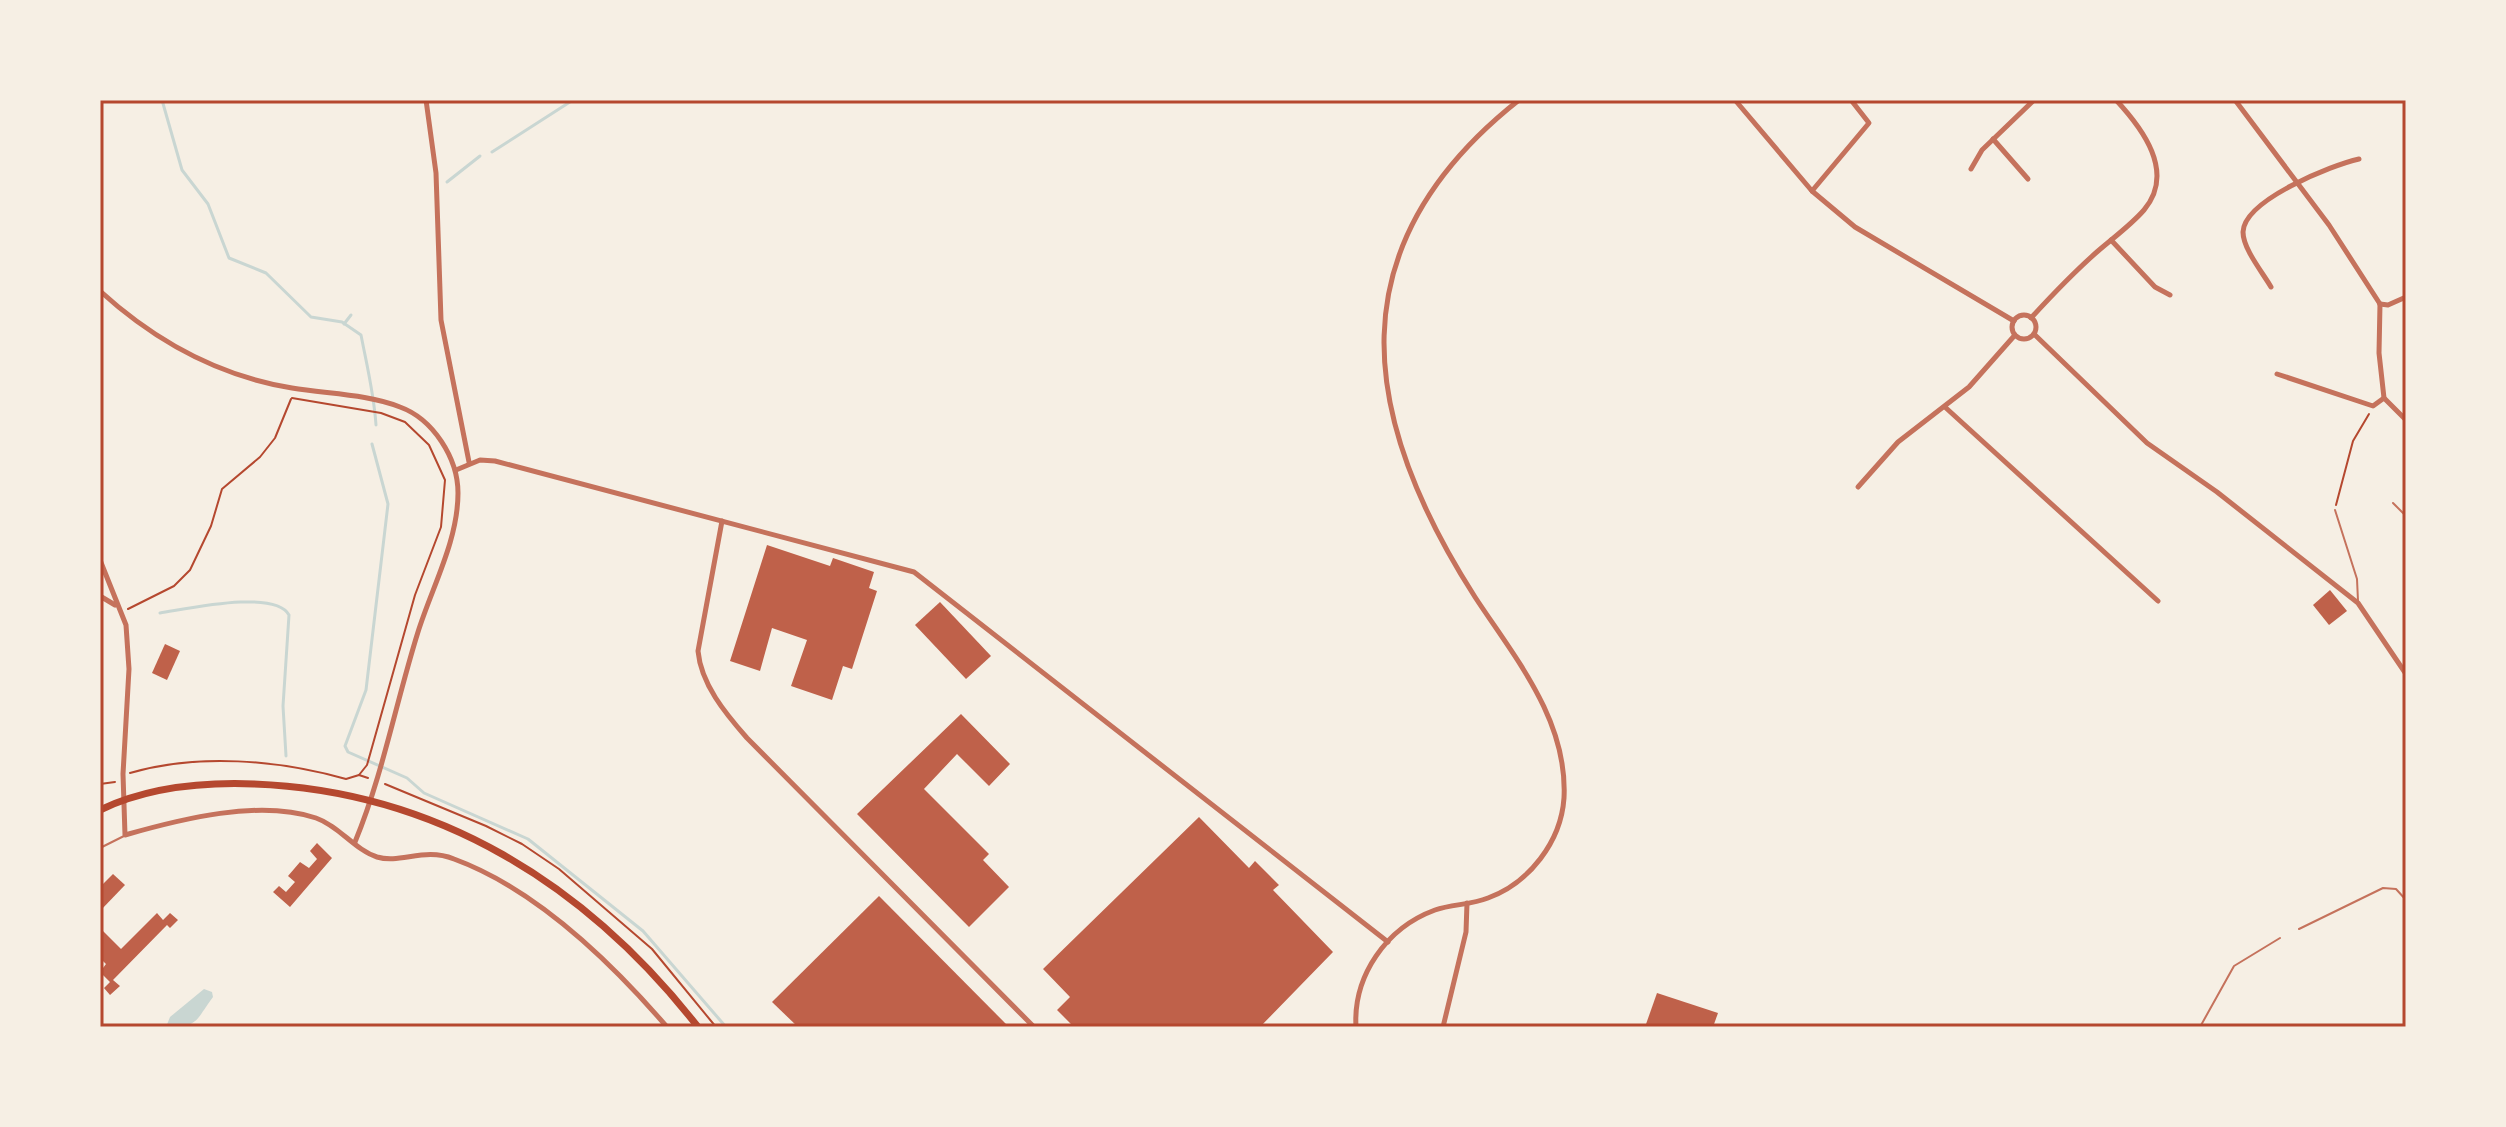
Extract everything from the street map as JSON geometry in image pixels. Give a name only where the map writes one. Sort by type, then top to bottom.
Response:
[{"type":"main road","points":[[103,809],[151,792],[205,784],[269,785],[328,791],[437,823],[490,846],[560,889],[637,954],[698,1027]]},
{"type":"street","points":[[426,100],[438,198],[441,320],[469,462]]},
{"type":"street","points":[[1356,1027],[1361,981],[1388,942],[1419,917],[1496,895],[1525,876],[1545,853],[1562,811],[1564,769],[1543,703],[1455,564],[1418,494],[1390,408],[1385,327],[1400,253],[1420,208],[1461,149],[1519,100]]},
{"type":"street","points":[[1812,191],[1869,123],[1851,100]]},
{"type":"street","points":[[1971,169],[1982,150],[2034,100]]},
{"type":"street","points":[[2031,318],[2064,281],[2146,208],[2155,185],[2155,162],[2150,143],[2116,100]]},
{"type":"street","points":[[2235,100],[2297,183],[2380,304],[2379,353],[2384,398],[2406,420]]},
{"type":"street","points":[[1737,101],[1812,191],[1855,227],[2014,321]]},
{"type":"street","points":[[1993,139],[2028,179]]},
{"type":"street","points":[[2271,287],[2243,232],[2257,209],[2331,166],[2359,159]]},
{"type":"street","points":[[2111,240],[2155,287],[2170,295]]},
{"type":"street","points":[[100,291],[172,346],[237,377],[405,408],[423,420],[446,450],[456,470],[458,491],[453,532],[406,672],[383,763],[355,842]]},
{"type":"street","points":[[2380,304],[2388,305],[2406,297]]},
{"type":"street","points":[[2014,321],[2024,315],[2031,318],[2036,327],[2034,334],[2024,340],[2015,335]]},
{"type":"street","points":[[1858,487],[1898,442],[1946,408],[2015,335],[2014,321]]},
{"type":"street","points":[[2034,334],[2147,443],[2226,498],[2358,603],[2406,674]]},
{"type":"street","points":[[2277,374],[2373,406],[2384,398]]},
{"type":"street","points":[[1946,408],[2158,601]]},
{"type":"street","points":[[456,470],[469,462],[486,459],[517,466],[921,576],[1388,942]]},
{"type":"street","points":[[722,521],[698,651],[702,672],[714,695],[747,738],[1034,1027]]},
{"type":"street","points":[[100,560],[126,625],[129,669],[123,774],[125,835],[183,818],[250,811],[319,819],[373,856],[388,859],[417,853],[455,859],[506,886],[562,925],[667,1027]]},
{"type":"street","points":[[100,596],[116,605]]},
{"type":"street","points":[[1443,1027],[1466,932],[1467,903]]},
{"type":"lane","points":[[2393,503],[2406,516]]},
{"type":"lane","points":[[2335,510],[2357,579],[2358,603]]},
{"type":"lane","points":[[100,848],[125,835]]},
{"type":"lane","points":[[2299,929],[2383,888],[2396,889],[2406,900]]},
{"type":"lane","points":[[2200,1027],[2234,966],[2280,938]]},
{"type":"path","points":[[100,784],[116,782],[123,774],[163,765],[239,762],[346,779],[359,775],[367,765],[446,502],[441,465],[429,445],[405,422],[381,413],[292,398],[275,438],[260,457],[222,489],[211,526],[190,570],[174,586],[130,609],[116,605]]},
{"type":"path","points":[[2335,510],[2342,473],[2353,441],[2373,406]]},
{"type":"path","points":[[359,775],[486,826],[522,844],[559,869],[652,949],[716,1027]]},
{"type":"shaded area","points":[[204,989],[212,992],[213,997],[195,1021],[185,1026],[166,1027],[170,1017]]},
{"type":"building","points":[[767,545],[830,566],[833,558],[874,572],[869,588],[877,591],[852,669],[843,666],[832,700],[791,686],[807,640],[772,628],[760,671],[730,661]]},
{"type":"building","points":[[2330,590],[2347,611],[2329,625],[2313,605]]},
{"type":"building","points":[[940,602],[991,656],[966,679],[915,625]]},
{"type":"building","points":[[165,644],[180,651],[167,680],[152,673]]},
{"type":"building","points":[[961,714],[1010,764],[989,786],[957,754],[924,789],[989,854],[983,860],[1009,887],[969,927],[857,814]]},
{"type":"building","points":[[1199,817],[1249,868],[1255,861],[1279,885],[1273,890],[1333,952],[1260,1027],[1074,1027],[1057,1010],[1070,997],[1043,969]]},
{"type":"building","points":[[317,843],[332,858],[290,907],[273,892],[279,886],[286,892],[295,882],[288,876],[300,862],[309,868],[317,859],[310,851]]},
{"type":"building","points":[[113,874],[125,885],[100,911],[100,887]]},
{"type":"building","points":[[879,896],[1009,1027],[798,1027],[772,1002]]},
{"type":"building","points":[[157,913],[163,920],[170,913],[178,920],[170,928],[167,925],[113,980],[120,986],[110,995],[104,988],[110,982],[100,972],[106,964],[100,958],[100,928],[121,949]]},
{"type":"building","points":[[1657,993],[1718,1013],[1713,1027],[1645,1027]]},
{"type":"waterway","points":[[162,100],[182,170],[208,204],[229,258],[266,273],[311,317],[342,322],[361,335],[376,425]]},
{"type":"waterway","points":[[492,152],[573,100]]},
{"type":"waterway","points":[[447,182],[480,156]]},
{"type":"waterway","points":[[344,324],[351,315]]},
{"type":"waterway","points":[[372,444],[388,504],[366,690],[345,746],[348,752],[407,778],[424,793],[528,839],[643,931],[726,1027]]},
{"type":"waterway","points":[[160,613],[249,602],[281,607],[289,615],[283,706],[286,756]]}]
